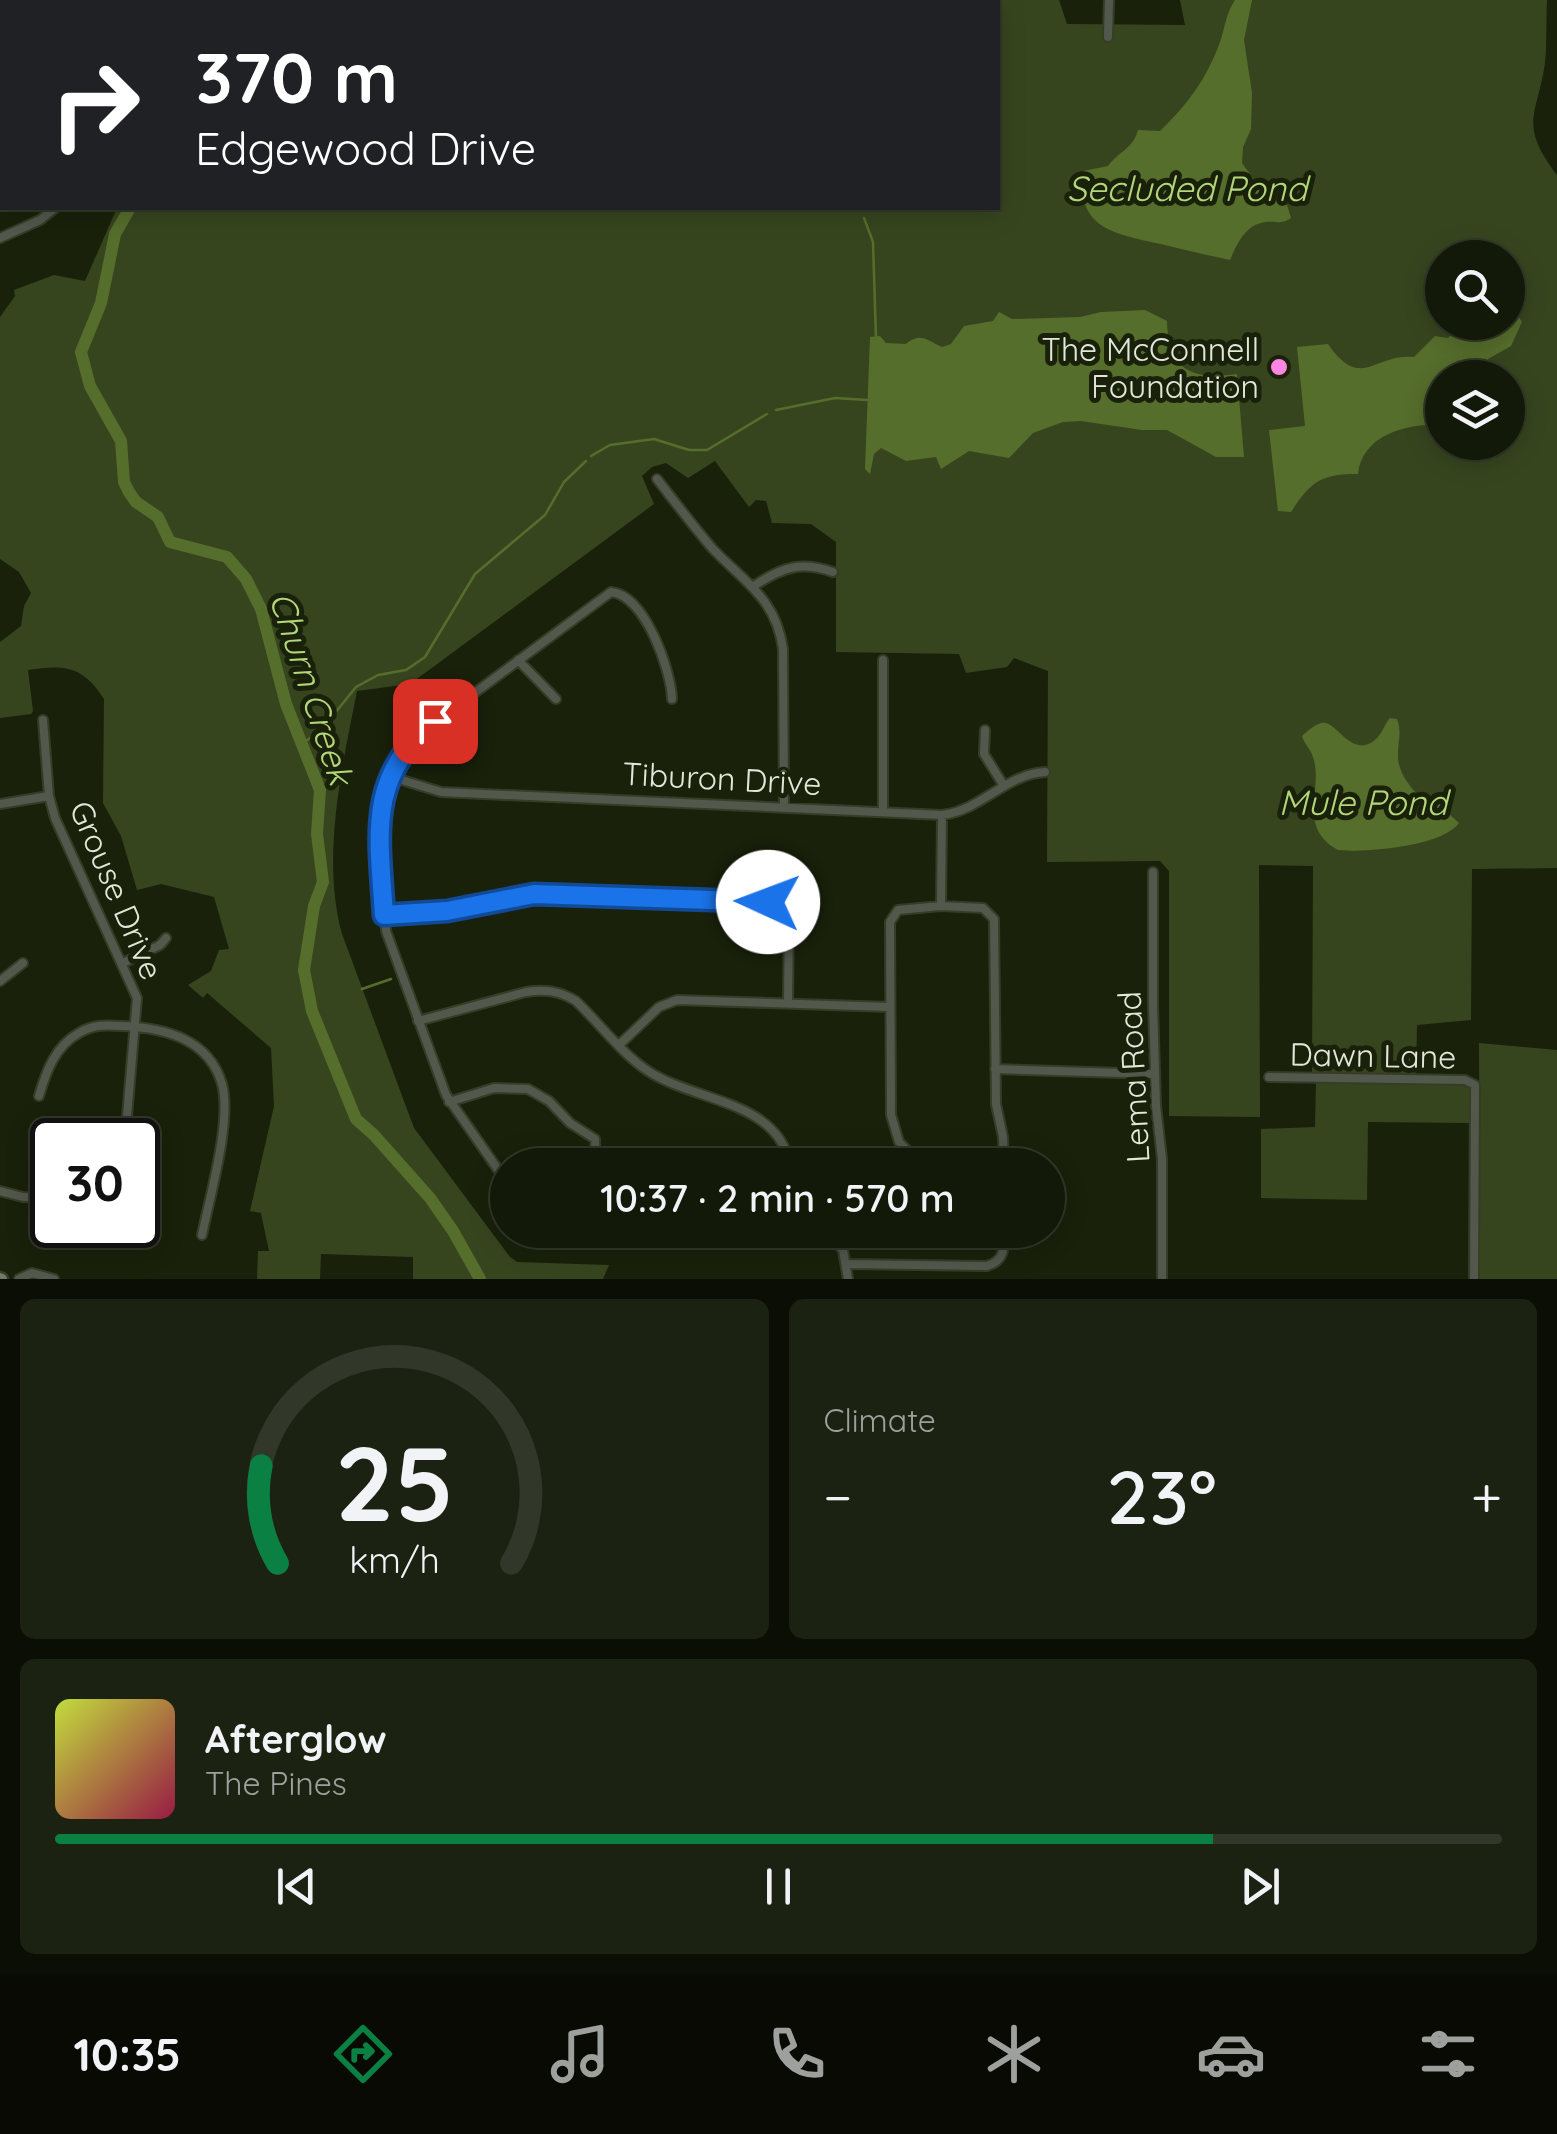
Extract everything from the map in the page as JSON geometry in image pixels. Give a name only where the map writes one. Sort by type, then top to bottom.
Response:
[{"type":"street","points":[[1108,37],[1109,0]]},
{"type":"street","points":[[0,238],[52,210]]},
{"type":"street","points":[[658,479],[710,545],[754,586],[773,614],[783,650],[784,806]]},
{"type":"street","points":[[754,586],[800,564],[833,572]]},
{"type":"street","points":[[490,1159],[450,1102],[390,945],[384,915],[380,820],[389,776],[419,734],[610,592],[618,592],[629,600],[658,645],[672,699]]},
{"type":"street","points":[[518,660],[556,699]]},
{"type":"street","points":[[883,810],[884,660]]},
{"type":"street","name":"Grouse Drive","points":[[43,720],[49,796],[62,835],[137,998],[127,1118]]},
{"type":"street","points":[[985,730],[983,752],[1004,786]]},
{"type":"street","name":"Tiburon Drive","points":[[389,776],[441,792],[942,815],[970,808],[1021,776],[1046,772]]},
{"type":"street","points":[[0,804],[49,796]]},
{"type":"street","points":[[941,906],[942,815]]},
{"type":"street","name":"Lema Road","points":[[1153,872],[1162,1279]]},
{"type":"street","points":[[384,915],[447,911],[534,894],[773,903],[789,915],[788,1002]]},
{"type":"street","points":[[903,1148],[892,1126],[892,916],[901,909],[941,906],[983,908],[994,919],[995,1069],[1002,1148]]},
{"type":"street","points":[[122,963],[160,945],[166,938]]},
{"type":"street","points":[[0,981],[22,963]]},
{"type":"street","points":[[418,1021],[489,1000],[542,990],[563,994],[576,1001],[619,1045],[659,1078],[764,1121],[781,1138],[784,1148]]},
{"type":"street","points":[[619,1045],[659,1007],[672,1001],[702,998],[889,1007]]},
{"type":"street","points":[[39,1096],[52,1062],[73,1036],[93,1026],[168,1031],[190,1042],[210,1061],[222,1083],[224,1113],[202,1235]]},
{"type":"street","points":[[995,1069],[1155,1074]]},
{"type":"street","name":"Dawn Lane","points":[[1269,1078],[1465,1080],[1475,1085],[1474,1279]]},
{"type":"street","points":[[450,1102],[494,1088],[528,1089],[596,1140],[596,1148]]},
{"type":"street","points":[[0,1191],[30,1197]]},
{"type":"street","points":[[840,1248],[848,1264],[848,1279]]},
{"type":"street","points":[[848,1264],[987,1266],[998,1262],[1003,1248]]},
{"type":"street","points":[[19,1279],[32,1272],[54,1279]]},
{"type":"shaded area","points":[[1000,0],[1059,0],[1067,24],[1185,25],[1180,0],[1547,0],[1545,63],[1533,120],[1538,143],[1557,175],[1557,868],[1472,869],[1471,1020],[1417,1025],[1416,1075],[1312,1073],[1313,866],[1259,865],[1260,1117],[1169,1116],[1169,871],[1160,861],[1047,862],[1048,671],[1014,658],[1007,667],[966,673],[959,654],[836,652],[836,542],[811,524],[772,523],[766,501],[756,500],[749,507],[715,461],[688,478],[666,463],[652,467],[642,476],[654,504],[410,684],[357,691],[340,781],[334,843],[333,874],[342,934],[414,1128],[490,1230],[490,1248],[503,1248],[517,1262],[609,1265],[603,1279],[413,1279],[413,1257],[321,1254],[320,1279],[257,1279],[258,1251],[269,1251],[261,1213],[250,1211],[274,1106],[271,1048],[207,993],[203,998],[188,985],[211,971],[219,950],[229,949],[214,897],[161,884],[137,890],[121,836],[103,803],[104,699],[88,679],[62,668],[28,670],[33,711],[0,718],[0,642],[21,626],[31,593],[19,572],[0,559],[0,317],[15,296],[14,290],[54,275],[85,281],[116,210],[1000,210]]},
{"type":"shaded area","points":[[1479,1043],[1557,1050],[1557,1279],[1480,1279]]},
{"type":"shaded area","points":[[1316,1081],[1471,1085],[1470,1123],[1368,1122],[1367,1200],[1261,1198],[1261,1129],[1315,1127]]},
{"type":"water","name":"Secluded Pond","points":[[1235,0],[1252,0],[1244,40],[1252,93],[1251,129],[1243,147],[1242,163],[1267,198],[1287,205],[1291,218],[1252,227],[1230,260],[1114,232],[1092,217],[1085,205],[1083,171],[1108,166],[1133,142],[1138,130],[1160,131],[1179,112],[1208,70]]},
{"type":"water","points":[[1145,310],[1167,321],[1172,351],[1186,368],[1207,375],[1237,374],[1244,457],[1216,457],[1167,430],[1081,421],[1063,422],[1033,433],[1009,458],[969,451],[941,469],[936,457],[906,461],[881,448],[874,454],[870,474],[865,469],[870,337],[906,344],[920,338],[942,347],[951,344],[964,326],[993,321],[999,312],[1012,319]]},
{"type":"water","points":[[1431,340],[1514,340],[1511,346],[1488,360],[1425,360],[1425,426],[1402,429],[1378,440],[1361,460],[1358,474],[1318,481],[1291,512],[1278,511],[1269,430],[1305,426],[1297,347],[1328,344],[1350,366],[1359,368],[1414,357]]},
{"type":"water","name":"Mule Pond","points":[[1390,718],[1397,719],[1398,761],[1405,779],[1422,799],[1440,798],[1459,823],[1450,831],[1421,842],[1384,849],[1338,850],[1318,830],[1314,807],[1316,769],[1302,736],[1322,723],[1353,743],[1368,744],[1379,736]]},
{"type":"waterway","name":"Churn Creek","points":[[129,210],[115,234],[101,303],[81,352],[90,386],[121,441],[124,482],[136,502],[158,517],[170,542],[227,557],[246,579],[261,609],[286,704],[320,790],[317,834],[323,882],[314,906],[304,970],[312,1011],[356,1119],[430,1198],[480,1279]]},
{"type":"waterway","points":[[864,218],[873,242],[876,339]]},
{"type":"waterway","points":[[776,410],[835,398],[867,400]]},
{"type":"waterway","points":[[591,456],[610,445],[654,439],[689,450],[707,450],[767,414]]},
{"type":"waterway","points":[[302,744],[322,729],[356,687],[378,675],[406,670],[425,657],[475,574],[545,515],[564,482],[586,461]]},
{"type":"waterway","points":[[362,989],[391,979]]},
{"type":"place","name":"The McConnell Foundation","points":[[1279,367]]},
{"type":"route","points":[[435,721],[408,745],[384,790],[380,832],[384,915],[447,911],[534,894],[768,902]]}]
